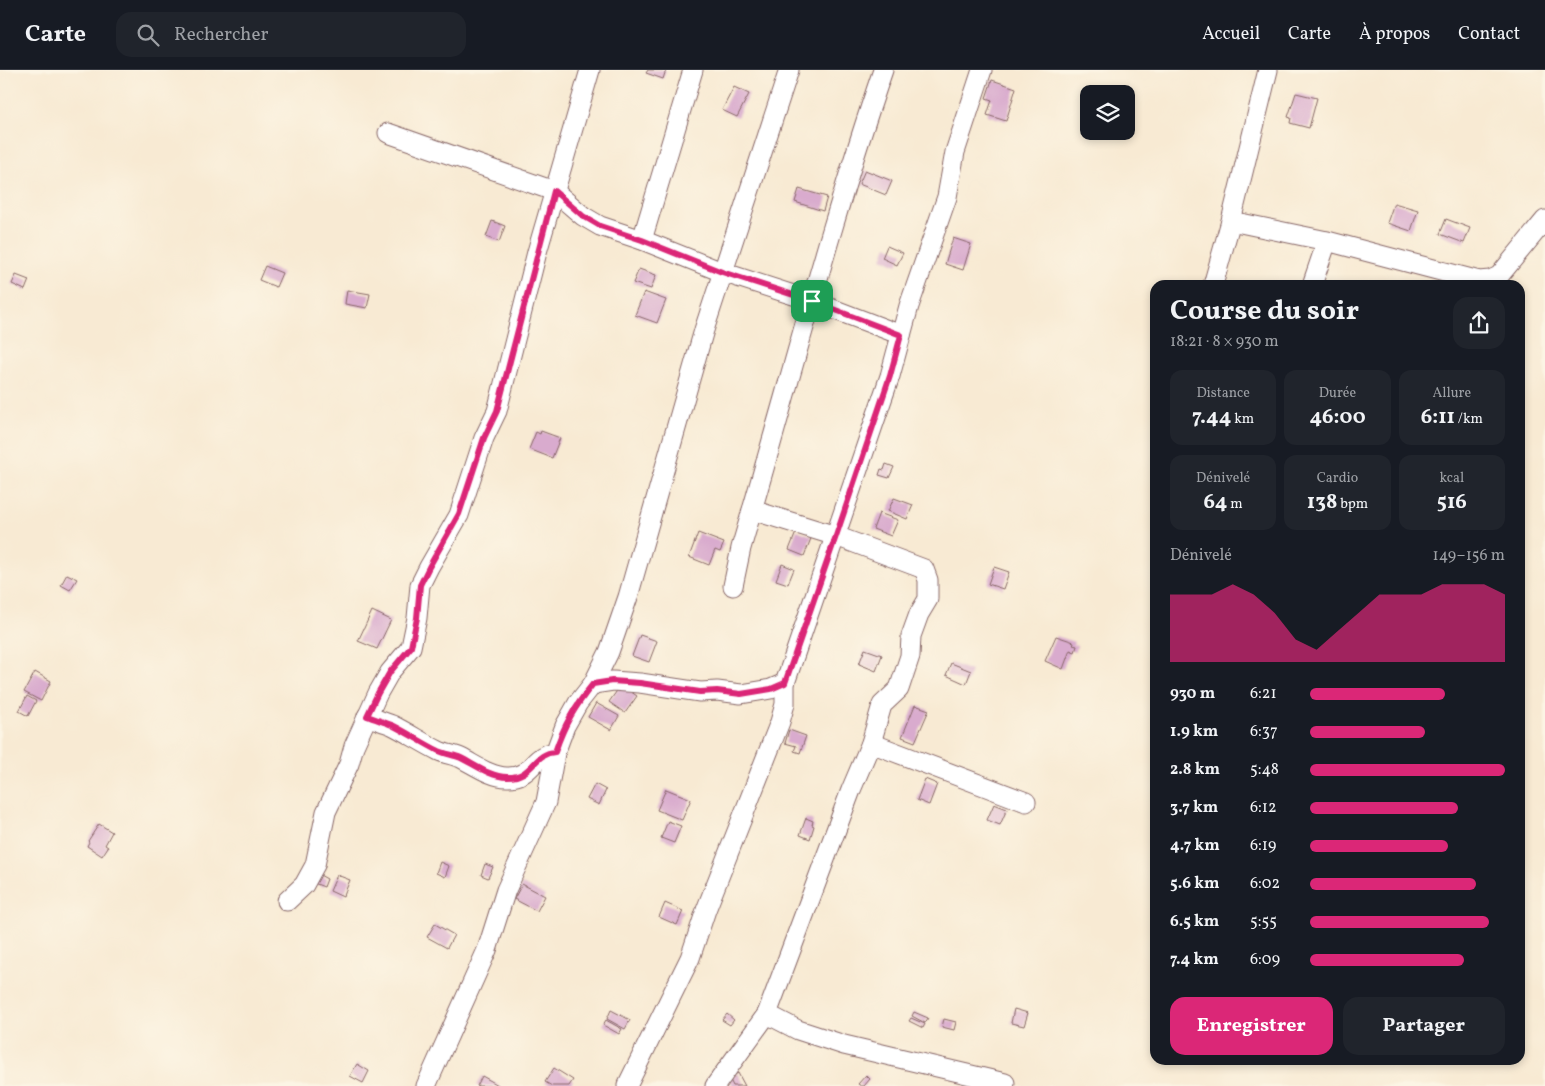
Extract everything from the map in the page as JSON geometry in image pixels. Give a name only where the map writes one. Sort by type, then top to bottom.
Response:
[{"type":"street","points":[[287,901],[304,885],[315,865],[326,812],[349,764],[354,746],[378,693],[390,672],[411,647],[416,625],[420,585],[459,514],[484,438],[497,411],[554,191],[590,70]]},
{"type":"street","points":[[642,240],[693,70]]},
{"type":"street","points":[[426,1086],[487,950],[509,883],[546,802],[555,752],[565,726],[578,703],[593,684],[609,652],[628,597],[678,416],[722,272],[789,70]]},
{"type":"street","points":[[733,586],[741,548],[812,301],[863,126],[883,70]]},
{"type":"street","points":[[628,1086],[690,958],[706,910],[780,722],[786,704],[785,683],[890,376],[909,306],[947,197],[954,158],[982,70]]},
{"type":"street","points":[[1213,280],[1231,221],[1268,70]]},
{"type":"street","points":[[388,133],[554,191],[583,216],[600,226],[642,240],[722,272],[812,301],[901,335]]},
{"type":"street","points":[[1490,280],[1499,276],[1508,267],[1545,220]]},
{"type":"street","points":[[1231,221],[1327,241],[1475,280]]},
{"type":"street","points":[[1314,280],[1327,241]]},
{"type":"street","points":[[715,1086],[767,1014],[850,790],[871,743],[882,705],[899,689],[910,656],[911,636],[919,614],[928,599],[928,580],[924,569],[836,536],[752,510]]},
{"type":"street","points":[[593,684],[612,681],[700,692],[717,691],[741,694],[771,689],[785,683]]},
{"type":"street","points":[[367,716],[390,724],[440,751],[458,757],[490,773],[506,777],[522,774],[536,763],[539,757],[546,753],[555,752]]},
{"type":"street","points":[[871,743],[1026,802]]},
{"type":"street","points":[[767,1014],[798,1030],[844,1045],[1005,1082]]},
{"type":"building","points":[[648,70],[666,70],[663,79],[646,73]]},
{"type":"building","points":[[992,80],[1016,88],[1006,121],[987,115],[992,100],[986,98]]},
{"type":"building","points":[[734,87],[749,94],[737,117],[722,110]]},
{"type":"building","points":[[1296,93],[1317,98],[1309,128],[1290,123],[1291,118],[1288,117]]},
{"type":"building","points":[[865,170],[892,181],[886,195],[859,184]]},
{"type":"building","points":[[799,189],[827,197],[823,211],[795,202]]},
{"type":"building","points":[[1394,203],[1418,210],[1411,231],[1387,223]]},
{"type":"building","points":[[1446,219],[1470,228],[1464,243],[1440,234]]},
{"type":"building","points":[[492,221],[505,226],[499,242],[486,237]]},
{"type":"building","points":[[953,238],[971,244],[963,270],[945,264]]},
{"type":"building","points":[[887,246],[903,253],[897,265],[882,258]]},
{"type":"building","points":[[265,266],[282,273],[276,287],[259,280]]},
{"type":"building","points":[[639,269],[656,275],[651,289],[633,283]]},
{"type":"building","points":[[16,275],[29,280],[25,290],[12,284]]},
{"type":"building","points":[[347,290],[370,294],[367,308],[345,304]]},
{"type":"building","points":[[644,292],[666,300],[657,323],[635,315]]},
{"type":"building","points":[[541,431],[560,438],[552,458],[529,449],[536,432],[540,434]]},
{"type":"building","points":[[886,464],[894,467],[889,478],[879,475],[881,469],[884,470]]},
{"type":"building","points":[[894,498],[913,505],[907,519],[888,511]]},
{"type":"building","points":[[879,513],[898,520],[891,536],[873,529]]},
{"type":"building","points":[[797,530],[812,536],[804,556],[789,550]]},
{"type":"building","points":[[698,533],[724,543],[720,552],[715,550],[709,565],[689,557]]},
{"type":"building","points":[[782,564],[794,569],[788,584],[776,580]]},
{"type":"building","points":[[994,567],[1009,572],[1003,589],[988,584]]},
{"type":"building","points":[[67,574],[77,579],[70,590],[61,585]]},
{"type":"building","points":[[372,611],[391,620],[377,649],[358,641]]},
{"type":"building","points":[[640,635],[657,641],[649,662],[632,656]]},
{"type":"building","points":[[1056,636],[1074,642],[1073,645],[1077,646],[1075,652],[1070,650],[1063,669],[1045,661]]},
{"type":"building","points":[[865,649],[882,655],[876,671],[859,664]]},
{"type":"building","points":[[951,663],[971,671],[966,684],[946,675]]},
{"type":"building","points":[[35,672],[51,681],[41,701],[24,692]]},
{"type":"building","points":[[621,685],[637,696],[625,713],[609,702]]},
{"type":"building","points":[[27,696],[36,701],[28,716],[19,711]]},
{"type":"building","points":[[596,703],[619,716],[611,730],[588,717]]},
{"type":"building","points":[[915,705],[929,710],[915,742],[902,737]]},
{"type":"building","points":[[789,730],[806,736],[800,753],[794,751],[796,746],[785,743]]},
{"type":"building","points":[[925,779],[937,784],[929,805],[917,800]]},
{"type":"building","points":[[595,784],[606,790],[599,805],[587,799]]},
{"type":"building","points":[[666,789],[691,799],[682,820],[657,810]]},
{"type":"building","points":[[994,804],[1007,809],[1000,825],[987,820]]},
{"type":"building","points":[[806,818],[813,821],[812,825],[814,826],[810,839],[800,835]]},
{"type":"building","points":[[668,821],[681,826],[674,843],[661,838]]},
{"type":"building","points":[[99,824],[112,832],[105,845],[108,847],[102,856],[87,846],[88,841]]},
{"type":"building","points":[[440,862],[449,866],[445,877],[436,873]]},
{"type":"building","points":[[485,864],[493,867],[488,878],[481,875]]},
{"type":"building","points":[[318,874],[327,879],[324,887],[314,883]]},
{"type":"building","points":[[337,875],[350,880],[343,897],[330,891]]},
{"type":"building","points":[[522,884],[545,896],[537,911],[514,899]]},
{"type":"building","points":[[665,903],[683,911],[677,925],[659,917]]},
{"type":"building","points":[[435,924],[454,935],[447,948],[427,937]]},
{"type":"building","points":[[1014,1009],[1028,1013],[1024,1026],[1011,1023]]},
{"type":"building","points":[[611,1010],[630,1020],[625,1029],[607,1019]]},
{"type":"building","points":[[914,1012],[928,1018],[925,1023],[912,1016]]},
{"type":"building","points":[[727,1014],[734,1020],[730,1025],[722,1020]]},
{"type":"building","points":[[911,1018],[925,1024],[923,1028],[909,1021]]},
{"type":"building","points":[[944,1019],[956,1022],[954,1030],[942,1027]]},
{"type":"building","points":[[606,1020],[622,1029],[619,1034],[603,1025]]},
{"type":"building","points":[[357,1064],[369,1071],[363,1083],[350,1076]]},
{"type":"building","points":[[554,1068],[573,1080],[569,1086],[552,1086],[545,1082]]},
{"type":"building","points":[[738,1073],[745,1086],[733,1086],[729,1078]]},
{"type":"building","points":[[866,1075],[870,1079],[864,1086],[861,1086],[858,1084]]},
{"type":"building","points":[[482,1076],[500,1086],[477,1086]]},
{"type":"route","points":[[554,191],[583,216],[600,226],[642,240],[722,272],[812,301],[901,335],[890,376],[785,683],[771,689],[741,694],[717,691],[700,692],[612,681],[593,684],[578,703],[565,726],[555,752],[546,753],[539,757],[536,763],[522,774],[506,777],[490,773],[458,757],[440,751],[390,724],[367,716],[390,672],[411,647],[415,632],[420,585],[459,514],[484,438],[497,411],[503,394],[537,252],[554,191]]}]
